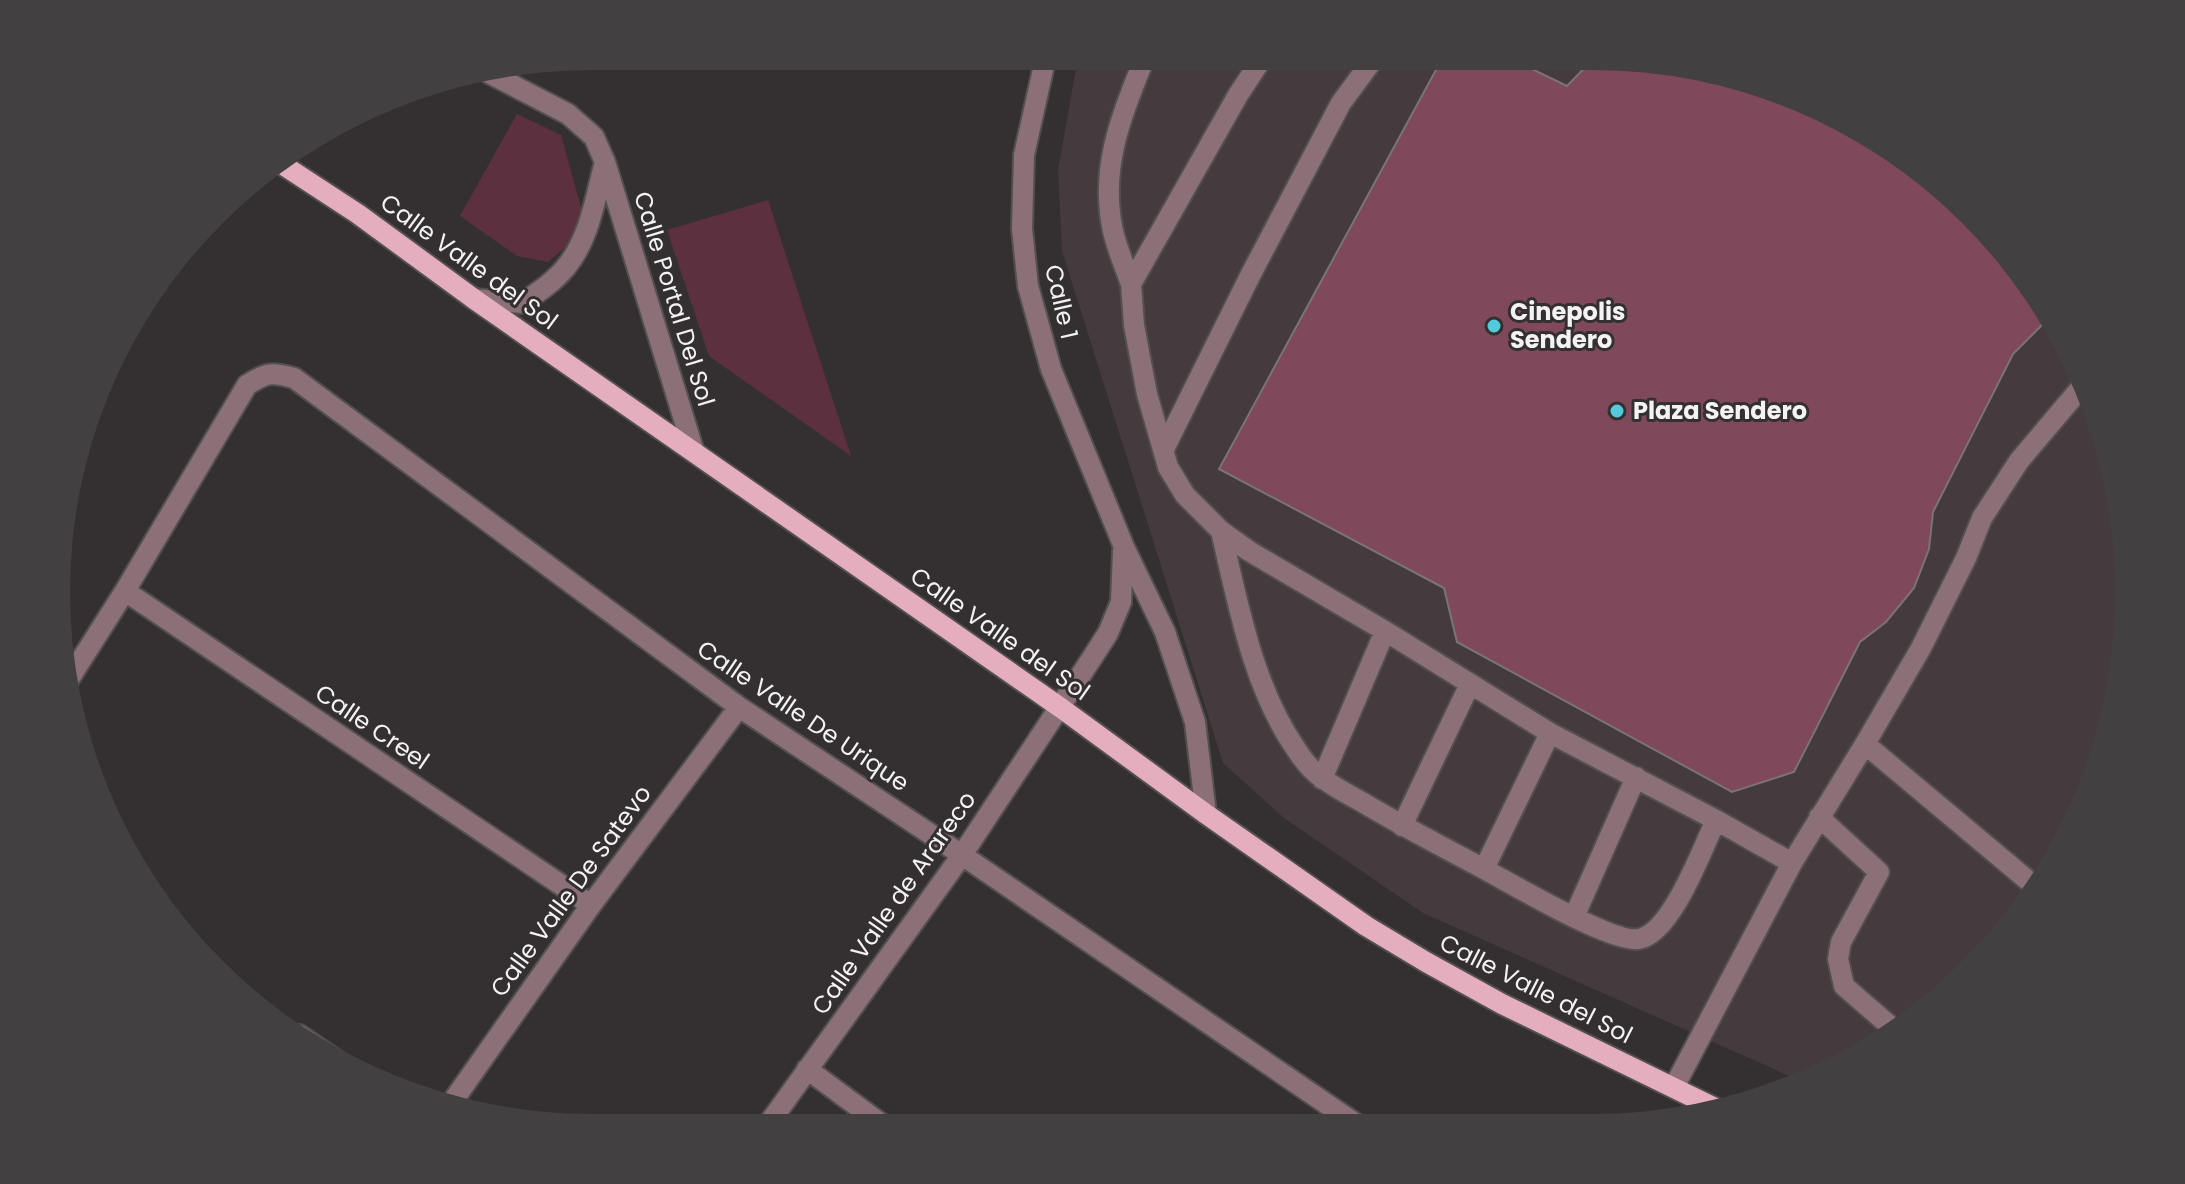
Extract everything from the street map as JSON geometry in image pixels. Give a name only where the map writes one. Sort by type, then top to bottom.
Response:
[{"type":"main road","name":"Calle Valle del Sol","points":[[288,168],[358,214],[474,299],[1061,708],[1366,926],[1502,1004],[1703,1102]]},
{"type":"street","name":"Calle 1","points":[[1043,70],[1024,155],[1022,229],[1028,286],[1051,369],[1124,547],[1165,632],[1195,722],[1206,814]]},
{"type":"street","points":[[1140,70],[1112,147],[1109,186],[1113,231],[1131,284],[1134,325],[1147,394],[1168,467],[1185,495],[1221,531],[1249,551],[1550,733],[1792,863]]},
{"type":"street","points":[[1131,284],[1254,70]]},
{"type":"street","points":[[1164,449],[1341,103],[1365,70]]},
{"type":"street","name":"Calle Portal Del Sol","points":[[499,78],[568,114],[594,137],[605,162],[694,452]]},
{"type":"street","name":"Calle Portal Del Sol","points":[[474,299],[522,303],[566,268],[585,238],[605,162]]},
{"type":"street","name":"Calle Valle De Urique","points":[[125,591],[247,385],[263,374],[275,373],[294,378],[739,707],[1341,1114]]},
{"type":"street","points":[[1674,1087],[1792,863],[1921,648],[1966,558],[1982,518],[2019,461],[2078,400]]},
{"type":"street","points":[[1221,531],[1244,626],[1273,710],[1297,751],[1322,779],[1402,826],[1574,917],[1610,933],[1637,940],[1652,933],[1671,913],[1716,820]]},
{"type":"street","name":"Calle 1","points":[[1061,708],[1108,633],[1121,602],[1124,547]]},
{"type":"street","points":[[76,669],[125,591]]},
{"type":"street","name":"Calle Creel","points":[[125,591],[591,905]]},
{"type":"street","points":[[1322,779],[1385,631]]},
{"type":"street","points":[[1402,826],[1470,684]]},
{"type":"street","name":"Calle Valle De Satevo","points":[[457,1096],[591,905],[739,707]]},
{"type":"street","name":"Calle Valle de Arareco","points":[[775,1114],[962,855],[1061,708]]},
{"type":"street","points":[[1484,869],[1550,733]]},
{"type":"street","points":[[1865,744],[2028,880]]},
{"type":"street","points":[[1574,917],[1636,777]]},
{"type":"street","points":[[1819,817],[1879,872],[1841,942],[1838,959],[1844,986],[1887,1023]]},
{"type":"street","points":[[807,1069],[868,1114]]},
{"type":"shaded area","name":"Plaza Sendero","points":[[1076,70],[1593,70],[1661,74],[1761,98],[1854,140],[1911,178],[1985,248],[2007,274],[2045,331],[2087,424],[2111,524],[2114,626],[2111,660],[2097,727],[2061,823],[2007,910],[1962,961],[1911,1006],[1854,1044],[1789,1076],[1423,913],[1284,818],[1223,763],[1062,251],[1058,170]]},
{"type":"shaded area","points":[[517,114],[561,135],[587,229],[548,262],[517,256],[460,216]]},
{"type":"shaded area","points":[[768,200],[851,456],[709,356],[667,230]]},
{"type":"building","name":"Plaza Sendero","points":[[1436,70],[1534,70],[1567,86],[1582,70],[1661,74],[1728,88],[1793,110],[1883,158],[1937,200],[2007,274],[2042,325],[2013,354],[1933,512],[1929,549],[1914,588],[1886,622],[1860,642],[1794,772],[1732,792],[1457,642],[1444,588],[1219,469]]},
{"type":"place","name":"Cinepolis Sendero","points":[[1494,326]]},
{"type":"place","name":"Plaza Sendero","points":[[1617,411]]}]
